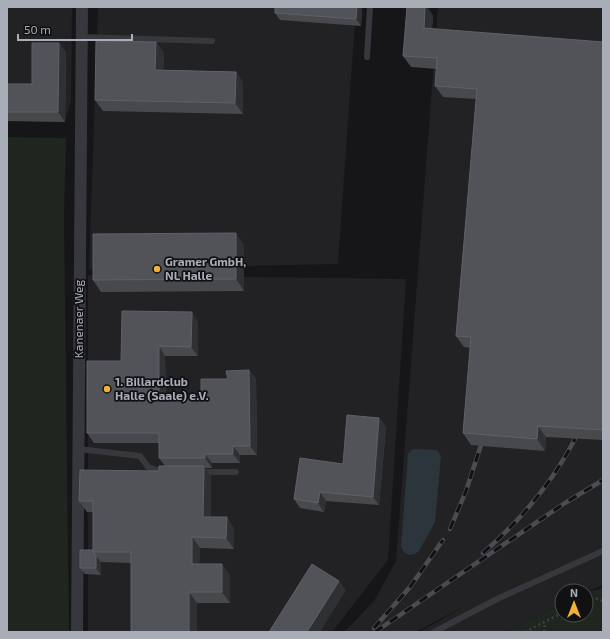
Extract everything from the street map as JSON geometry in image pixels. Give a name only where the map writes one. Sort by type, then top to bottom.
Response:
[{"type":"street","name":"Kanenaer Weg","points":[[77,632],[82,7]]},
{"type":"lane","points":[[367,57],[370,7]]},
{"type":"lane","points":[[81,37],[212,41]]},
{"type":"lane","points":[[78,449],[140,456],[148,467],[159,472],[167,472]]},
{"type":"lane","points":[[198,472],[236,472]]},
{"type":"lane","points":[[434,632],[497,599],[603,551]]},
{"type":"path","points":[[594,598],[600,599],[603,602]]},
{"type":"path","points":[[525,632],[554,617]]},
{"type":"path","points":[[544,632],[545,622]]},
{"type":"shaded area","points":[[7,7],[72,7],[71,101],[65,122],[7,121]]},
{"type":"shaded area","points":[[98,7],[356,7],[338,264],[89,269]]},
{"type":"shaded area","points":[[438,7],[603,7],[603,585],[594,589],[594,583],[554,583],[554,608],[508,632],[419,632],[469,604],[415,632],[344,632],[374,601],[396,561]]},
{"type":"shaded area","points":[[7,137],[66,138],[64,218],[69,632],[7,632]]},
{"type":"shaded area","points":[[88,275],[406,279],[388,560],[332,632],[88,632]]},
{"type":"shaded area","points":[[413,449],[437,450],[441,456],[435,522],[419,551],[415,554],[409,555],[404,552],[401,547],[408,454]]},
{"type":"shaded area","points":[[603,588],[603,632],[508,632],[554,608],[554,623],[594,623],[594,590]]},
{"type":"building","points":[[275,7],[357,7],[356,19],[275,13]]},
{"type":"building","points":[[407,7],[425,7],[424,28],[603,42],[603,430],[538,426],[537,439],[463,433],[471,337],[456,336],[477,89],[435,86],[437,58],[403,56]]},
{"type":"building","points":[[96,41],[156,42],[155,70],[236,72],[235,103],[95,100]]},
{"type":"building","points":[[32,43],[59,43],[58,112],[7,112],[7,84],[32,84]]},
{"type":"building","points":[[236,233],[236,279],[93,280],[93,234]]},
{"type":"building","points":[[122,311],[192,312],[191,347],[159,346],[159,397],[201,396],[201,379],[228,379],[226,371],[249,370],[250,446],[233,446],[233,454],[205,454],[205,458],[159,458],[159,433],[87,433],[87,361],[121,361]]},
{"type":"building","points":[[347,415],[379,418],[373,497],[320,492],[318,503],[294,499],[300,458],[343,464]]},
{"type":"building","points":[[159,466],[204,466],[203,517],[227,517],[226,538],[192,537],[192,564],[222,564],[222,592],[189,592],[189,632],[131,632],[131,552],[93,552],[93,501],[79,501],[80,470],[159,471]]},
{"type":"building","points":[[80,550],[93,550],[96,556],[96,568],[80,568]]},
{"type":"building","points":[[312,564],[339,581],[307,632],[269,632]]},
{"type":"railway","points":[[483,553],[523,514],[535,500],[556,471],[575,439]]},
{"type":"railway","points":[[450,529],[466,491],[481,445]]},
{"type":"railway","points":[[375,632],[565,503],[603,480]]},
{"type":"railway","points":[[374,628],[410,587],[443,540]]},
{"type":"place","name":"Gramer GmbH, NL Halle","points":[[157,269]]},
{"type":"place","name":"1. Billardclub Halle (Saale) e.V.","points":[[107,389]]}]
